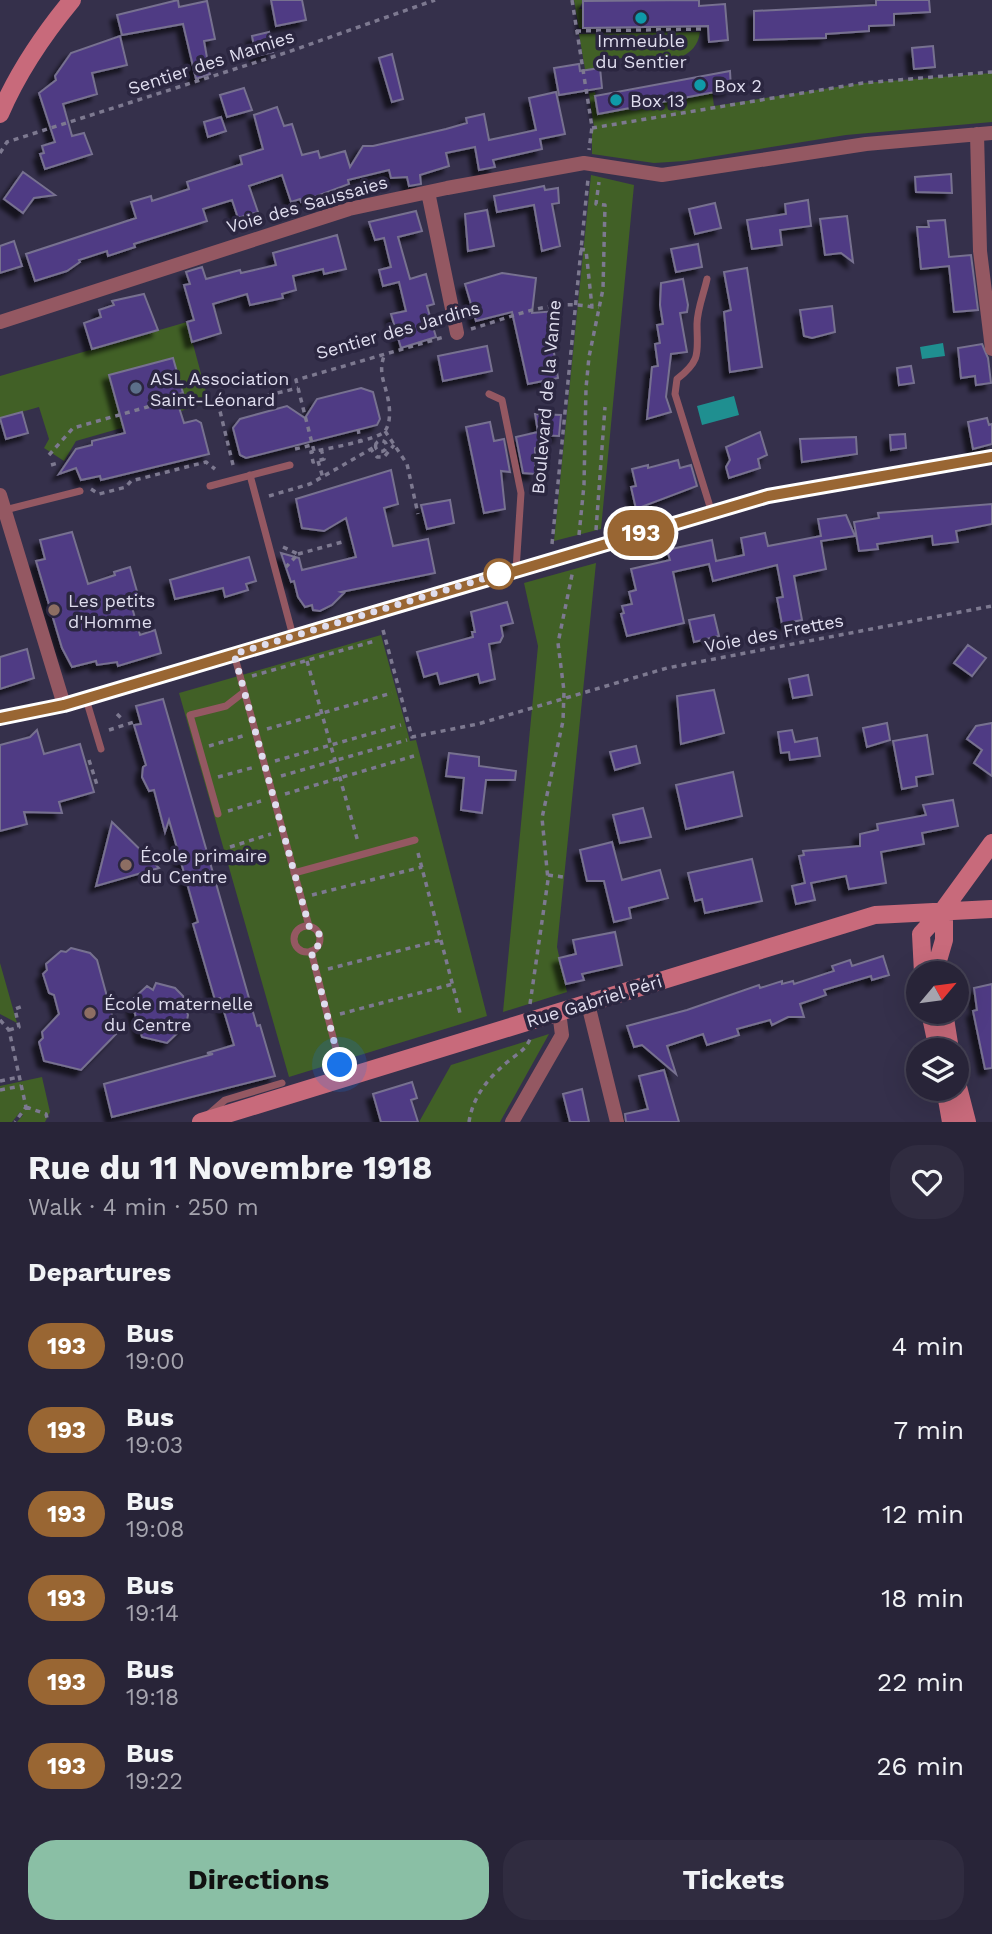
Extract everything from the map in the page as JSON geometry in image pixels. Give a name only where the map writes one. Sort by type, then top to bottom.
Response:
[{"type":"street","points":[[0,114],[45,33],[72,0]]},
{"type":"street","points":[[985,134],[980,251],[992,349]]},
{"type":"street","name":"Voie des Saussaies","points":[[0,322],[349,209],[428,192],[595,169],[662,175],[866,144],[985,134]]},
{"type":"street","points":[[428,192],[457,333]]},
{"type":"street","points":[[0,718],[86,699],[768,496],[992,457]]},
{"type":"street","points":[[2,509],[64,705]]},
{"type":"street","points":[[922,961],[921,934],[944,909],[992,843]]},
{"type":"street","points":[[938,961],[944,940],[944,909]]},
{"type":"street","name":"Rue Gabriel Péri","points":[[201,1122],[875,915],[944,909],[992,909]]},
{"type":"street","points":[[588,1004],[617,1122]]},
{"type":"street","points":[[512,1122],[562,1035],[559,1012]]},
{"type":"street","points":[[947,1101],[951,1122]]},
{"type":"street","points":[[962,1101],[967,1122]]},
{"type":"lane","points":[[707,279],[696,322],[699,345],[694,365],[677,379],[675,394],[712,513]]},
{"type":"lane","points":[[488,394],[502,400],[521,488],[516,570]]},
{"type":"lane","points":[[210,486],[290,464]]},
{"type":"lane","points":[[250,475],[293,636]]},
{"type":"lane","points":[[2,509],[84,490]]},
{"type":"lane","points":[[234,654],[309,926],[318,931],[320,938],[317,948],[311,951],[301,950],[294,939],[299,929],[309,926]]},
{"type":"lane","points":[[219,814],[190,715],[226,706],[244,692]]},
{"type":"lane","points":[[86,699],[101,749]]},
{"type":"lane","points":[[294,873],[415,840]]},
{"type":"lane","points":[[311,951],[344,1079]]},
{"type":"lane","points":[[201,1122],[225,1100],[282,1083]]},
{"type":"path","name":"Sentier des Mamies","points":[[0,153],[7,142],[288,52],[435,0]]},
{"type":"path","points":[[572,0],[588,86],[592,127],[863,83],[992,72]]},
{"type":"path","points":[[576,31],[703,29]]},
{"type":"path","points":[[578,541],[584,485],[589,357],[604,282],[605,205],[596,204],[595,169]]},
{"type":"path","name":"Boulevard de la Vanne","points":[[554,549],[551,543],[574,304],[580,249],[595,169]]},
{"type":"path","points":[[580,249],[586,250],[592,307]]},
{"type":"path","name":"Sentier des Jardins","points":[[233,465],[219,407],[298,388],[296,380],[542,308],[574,304],[600,307]]},
{"type":"path","points":[[384,356],[380,373],[390,409],[385,430],[407,464],[418,514]]},
{"type":"path","points":[[298,388],[314,451]]},
{"type":"path","points":[[48,455],[73,428],[172,400],[171,397]]},
{"type":"path","points":[[596,533],[605,407]]},
{"type":"path","points":[[358,429],[360,440]]},
{"type":"path","points":[[321,449],[324,459],[313,462],[311,452],[321,449],[360,440],[385,430]]},
{"type":"path","points":[[370,448],[377,457],[384,457],[394,444]]},
{"type":"path","points":[[295,449],[312,445]]},
{"type":"path","points":[[263,497],[302,487],[323,478],[376,446]]},
{"type":"path","points":[[305,460],[312,458]]},
{"type":"path","points":[[318,461],[323,478]]},
{"type":"path","points":[[84,490],[99,494],[126,487],[131,481],[206,462],[215,469]]},
{"type":"path","points":[[51,465],[58,463]]},
{"type":"path","points":[[298,554],[346,541]]},
{"type":"path","points":[[530,1010],[548,875],[542,817],[560,737],[564,697],[558,643],[574,563]]},
{"type":"path","name":"Voie des Frettes","points":[[383,630],[412,737],[478,724],[667,668],[992,606]]},
{"type":"path","points":[[241,680],[375,641]]},
{"type":"path","points":[[307,661],[361,855]]},
{"type":"path","points":[[200,749],[392,693]]},
{"type":"path","points":[[117,714],[124,721]]},
{"type":"path","points":[[209,780],[401,725]]},
{"type":"path","points":[[268,780],[407,740]]},
{"type":"path","points":[[219,814],[414,756]]},
{"type":"path","points":[[89,760],[98,788]]},
{"type":"path","points":[[230,846],[283,831]]},
{"type":"path","points":[[415,840],[460,1013]]},
{"type":"path","points":[[301,897],[422,867]]},
{"type":"path","points":[[548,875],[564,877]]},
{"type":"path","points":[[316,972],[441,940]]},
{"type":"path","points":[[328,1017],[453,984]]},
{"type":"path","points":[[9,1030],[19,1027],[15,1009],[23,1006]]},
{"type":"path","points":[[0,1020],[9,1030],[26,1107],[15,1122]]},
{"type":"path","points":[[469,1122],[477,1095],[528,1044],[530,1033]]},
{"type":"path","points":[[0,1081],[19,1077]]},
{"type":"path","points":[[0,1090],[21,1086]]},
{"type":"path","points":[[26,1107],[46,1114],[48,1122]]},
{"type":"shaded area","points":[[574,0],[633,0],[583,1],[579,9],[583,9],[583,28],[579,28]]},
{"type":"shaded area","points":[[700,32],[693,48],[680,58],[646,66],[633,56],[599,62],[600,68],[590,70],[587,81],[579,34]]},
{"type":"shaded area","points":[[992,73],[992,122],[846,135],[685,161],[654,163],[592,154],[594,127],[589,93],[595,92],[598,114],[712,91],[714,106],[863,83]]},
{"type":"shaded area","points":[[591,175],[634,185],[601,529],[554,541]]},
{"type":"shaded area","points":[[187,322],[209,403],[76,441],[64,461],[44,448],[49,439],[39,407],[0,418],[0,376]]},
{"type":"shaded area","points":[[943,343],[945,356],[922,359],[920,347]]},
{"type":"shaded area","points":[[734,396],[739,415],[702,425],[697,406]]},
{"type":"shaded area","points":[[596,563],[557,947],[567,992],[503,1012],[538,646],[524,583]]},
{"type":"shaded area","points":[[381,635],[410,741],[416,740],[487,1016],[289,1077],[179,693]]},
{"type":"shaded area","points":[[0,963],[17,1023],[0,1014]]},
{"type":"shaded area","points":[[549,1034],[500,1122],[419,1122],[451,1065]]},
{"type":"shaded area","points":[[42,1077],[50,1112],[45,1122],[17,1122],[23,1115],[20,1112],[12,1122],[0,1122],[0,1086]]},
{"type":"building","points":[[178,0],[179,7],[207,1],[215,39],[204,41],[210,74],[196,79],[183,24],[122,35],[117,15]]},
{"type":"building","points":[[271,0],[302,0],[306,20],[276,26]]},
{"type":"building","name":"Immeuble du Sentier","points":[[699,0],[699,6],[725,4],[728,40],[709,42],[708,26],[583,28],[583,1]]},
{"type":"building","points":[[876,0],[929,0],[930,12],[894,14],[894,25],[869,26],[869,31],[826,34],[826,38],[754,40],[754,11],[876,5]]},
{"type":"building","points":[[269,32],[273,52],[256,56],[252,36]]},
{"type":"building","points":[[120,36],[127,65],[92,73],[97,94],[63,104],[72,136],[84,133],[92,154],[45,169],[40,154],[44,153],[42,146],[55,142],[39,93],[56,80],[55,76],[71,53]]},
{"type":"building","points":[[933,46],[935,67],[914,69],[912,48]]},
{"type":"building","points":[[392,54],[403,99],[392,102],[379,58]]},
{"type":"building","points":[[579,64],[580,71],[600,68],[602,88],[559,95],[554,68]]},
{"type":"building","points":[[730,71],[731,89],[598,114],[595,96]]},
{"type":"building","points":[[244,88],[252,110],[227,117],[220,95]]},
{"type":"building","points":[[556,92],[565,134],[540,139],[542,149],[493,160],[495,167],[479,170],[475,147],[446,153],[449,166],[420,175],[421,184],[409,186],[407,177],[391,178],[389,170],[348,180],[349,184],[301,202],[300,199],[291,202],[282,175],[249,186],[258,212],[238,218],[232,200],[203,209],[207,221],[134,244],[135,247],[108,256],[107,251],[79,260],[80,262],[67,271],[35,281],[26,254],[136,218],[131,202],[151,196],[152,201],[189,189],[187,182],[242,164],[240,156],[263,149],[254,115],[277,107],[284,126],[292,124],[302,155],[318,151],[320,158],[345,151],[350,167],[363,146],[446,129],[467,123],[466,118],[484,114],[489,140],[536,130],[529,98]]},
{"type":"building","points":[[221,117],[226,131],[208,137],[204,122]]},
{"type":"building","points":[[23,172],[55,195],[34,198],[23,213],[4,199]]},
{"type":"building","points":[[951,174],[952,193],[916,192],[915,177]]},
{"type":"building","points":[[544,186],[545,190],[558,188],[559,203],[552,204],[560,246],[542,251],[534,205],[497,212],[494,196]]},
{"type":"building","points":[[808,200],[811,226],[780,230],[782,245],[752,249],[747,220],[786,214],[785,204]]},
{"type":"building","points":[[715,203],[721,228],[695,234],[689,209]]},
{"type":"building","points":[[487,210],[494,246],[468,251],[465,214]]},
{"type":"building","points":[[416,211],[422,231],[398,237],[410,279],[426,274],[434,304],[427,306],[436,337],[401,348],[391,314],[406,311],[399,282],[383,286],[379,270],[391,267],[384,238],[375,240],[369,222]]},
{"type":"building","points":[[847,216],[853,262],[841,253],[825,255],[820,219]]},
{"type":"building","points":[[945,220],[949,257],[971,255],[978,310],[954,312],[949,266],[921,269],[917,227],[929,227],[928,221]]},
{"type":"building","points":[[337,235],[346,269],[324,274],[323,269],[293,276],[296,290],[282,294],[283,298],[250,305],[247,294],[213,304],[221,333],[192,342],[187,322],[194,320],[184,285],[190,284],[186,272],[202,267],[206,279],[240,270],[241,273],[276,265],[273,253]]},
{"type":"building","points":[[14,241],[22,266],[0,273],[0,246]]},
{"type":"building","points":[[698,244],[702,267],[676,272],[671,249]]},
{"type":"building","points":[[747,268],[762,367],[730,372],[724,312],[731,310],[724,272]]},
{"type":"building","points":[[502,273],[536,278],[532,313],[557,311],[559,339],[552,340],[558,378],[528,384],[512,312],[476,321],[465,284]]},
{"type":"building","points":[[683,279],[688,305],[687,312],[680,313],[687,352],[671,354],[666,397],[671,412],[647,419],[652,367],[658,366],[655,344],[660,343],[657,325],[663,324],[661,283]]},
{"type":"building","points":[[144,294],[158,330],[92,349],[84,323],[101,317],[99,310],[114,305],[112,301]]},
{"type":"building","points":[[832,306],[835,332],[812,338],[804,336],[800,310]]},
{"type":"building","points":[[982,344],[988,358],[991,383],[976,385],[975,376],[961,378],[958,348]]},
{"type":"building","points":[[487,346],[492,371],[443,381],[438,356]]},
{"type":"building","points":[[173,358],[183,393],[175,395],[184,423],[196,420],[201,423],[209,454],[101,480],[100,476],[81,480],[76,468],[59,474],[76,449],[92,445],[92,441],[125,433],[109,375]]},
{"type":"building","points":[[911,366],[914,383],[899,385],[897,368]]},
{"type":"building","points":[[361,388],[373,392],[380,419],[377,425],[246,458],[240,455],[233,428],[240,419],[287,406],[305,418],[317,399]]},
{"type":"building","points":[[22,412],[28,433],[6,439],[0,418]]},
{"type":"building","points":[[535,414],[561,415],[559,436],[539,435],[542,447],[535,448],[535,474],[523,473],[516,437],[538,432]]},
{"type":"building","points":[[987,418],[989,425],[992,424],[992,444],[973,449],[968,422]]},
{"type":"building","points":[[490,422],[494,441],[504,439],[510,472],[501,471],[505,509],[484,513],[466,427]]},
{"type":"building","points":[[760,432],[767,455],[758,459],[760,468],[729,478],[726,467],[730,460],[726,447]]},
{"type":"building","points":[[905,434],[906,448],[891,450],[890,435]]},
{"type":"building","points":[[856,437],[857,454],[802,462],[800,439]]},
{"type":"building","points":[[678,460],[680,468],[691,465],[697,486],[636,509],[631,487],[636,486],[632,469]]},
{"type":"building","points":[[391,470],[398,504],[384,508],[393,546],[428,539],[435,573],[341,592],[344,593],[332,605],[320,611],[313,610],[312,605],[305,607],[298,597],[294,581],[291,582],[281,553],[299,558],[302,570],[356,557],[346,518],[324,531],[302,528],[296,499]]},
{"type":"building","points":[[450,500],[454,523],[427,529],[421,505]]},
{"type":"building","points":[[992,504],[992,524],[956,531],[958,542],[933,545],[932,536],[877,544],[878,549],[859,551],[854,522],[879,518],[878,513]]},
{"type":"building","points":[[846,515],[855,536],[821,541],[826,569],[794,576],[802,620],[782,624],[777,598],[783,597],[777,565],[713,581],[709,564],[673,572],[684,623],[627,636],[621,614],[624,613],[622,606],[632,604],[629,592],[636,590],[631,569],[670,560],[667,550],[712,540],[716,561],[744,555],[741,538],[765,533],[768,546],[821,536],[818,519]]},
{"type":"building","points":[[72,532],[88,584],[130,567],[140,602],[131,604],[140,635],[155,630],[161,653],[118,666],[117,662],[97,665],[96,661],[72,667],[62,648],[36,561],[45,559],[40,540]]},
{"type":"building","points":[[249,557],[256,581],[246,584],[248,590],[225,597],[223,588],[175,599],[170,580]]},
{"type":"building","points":[[507,602],[513,623],[501,626],[503,636],[500,642],[489,644],[495,679],[480,683],[478,674],[440,684],[437,673],[424,677],[417,652],[473,637],[472,632],[475,632],[471,612]]},
{"type":"building","points":[[714,615],[719,636],[694,642],[689,620]]},
{"type":"building","points":[[968,645],[986,658],[972,676],[954,663]]},
{"type":"building","points":[[27,649],[34,678],[0,689],[0,657]]},
{"type":"building","points":[[808,675],[812,695],[793,698],[789,679]]},
{"type":"building","points":[[714,690],[724,733],[681,744],[677,696]]},
{"type":"building","points":[[163,699],[257,1026],[260,1025],[275,1076],[112,1117],[104,1084],[213,1054],[207,1053],[234,1045],[220,998],[215,1000],[193,924],[198,922],[169,820],[165,832],[154,790],[149,791],[142,777],[143,767],[146,765],[134,725],[141,724],[136,706]]},
{"type":"building","points":[[887,723],[890,740],[867,747],[863,728]]},
{"type":"building","points":[[992,723],[992,776],[974,763],[982,750],[967,739],[976,726]]},
{"type":"building","points":[[37,730],[44,754],[80,744],[94,792],[59,802],[62,813],[24,812],[27,824],[0,831],[0,745],[30,737]]},
{"type":"building","points":[[792,730],[795,742],[817,738],[820,756],[790,760],[789,752],[781,753],[778,732]]},
{"type":"building","points":[[927,735],[933,774],[916,777],[917,786],[902,789],[893,741]]},
{"type":"building","points":[[636,746],[640,763],[615,770],[610,752]]},
{"type":"building","points":[[449,753],[479,757],[479,766],[516,771],[515,780],[486,780],[482,813],[461,810],[464,778],[446,776]]},
{"type":"building","points":[[733,772],[742,816],[686,829],[676,785]]},
{"type":"building","points":[[953,800],[958,826],[922,833],[924,844],[881,852],[886,883],[849,889],[846,876],[811,883],[815,900],[796,904],[792,886],[805,883],[799,856],[804,855],[803,851],[860,846],[860,834],[878,830],[877,824],[926,815],[923,805]]},
{"type":"building","points":[[643,808],[651,837],[620,843],[613,815]]},
{"type":"building","points":[[112,822],[159,868],[96,886]]},
{"type":"building","points":[[612,842],[622,880],[660,870],[668,898],[629,908],[631,918],[614,922],[604,881],[587,881],[580,850]]},
{"type":"building","points":[[752,859],[762,901],[705,913],[702,899],[695,901],[688,873]]},
{"type":"building","points":[[615,932],[622,965],[582,974],[584,980],[566,984],[559,958],[576,954],[573,940]]},
{"type":"building","name":"École maternelle du Centre","points":[[71,948],[90,953],[97,960],[117,1033],[81,1070],[44,1061],[39,1042],[43,1038],[42,1032],[59,1014],[54,995],[49,993],[43,974],[47,970],[46,964],[61,951],[66,952]]},
{"type":"building","points":[[883,956],[889,975],[872,980],[871,976],[824,990],[826,995],[800,1004],[804,1017],[788,1017],[772,1025],[770,1020],[737,1029],[739,1035],[707,1045],[703,1034],[667,1046],[676,1074],[642,1045],[634,1047],[627,1026],[687,1010],[759,985],[760,988],[782,981],[782,984],[793,981],[794,984],[834,971],[832,966],[850,960],[852,966]]},
{"type":"building","points":[[156,983],[175,988],[183,996],[188,1015],[186,1025],[167,1043],[142,1037],[131,1001],[147,986],[153,990]]},
{"type":"building","points":[[992,984],[992,1068],[985,1069],[973,1011],[977,1010],[974,988]]},
{"type":"building","points":[[664,1070],[679,1122],[626,1122],[625,1114],[648,1109],[639,1076]]},
{"type":"building","points":[[412,1082],[417,1098],[411,1100],[418,1122],[381,1122],[373,1094]]},
{"type":"building","points":[[582,1089],[589,1122],[570,1122],[563,1094]]},
{"type":"bus line","name":"193","points":[[0,718],[64,705],[768,496],[992,457]]},
{"type":"place","name":"Immeuble du Sentier","points":[[641,18]]},
{"type":"place","name":"Box 2","points":[[700,85]]},
{"type":"place","name":"Box 13","points":[[616,100]]},
{"type":"place","name":"ASL Association Saint-Léonard","points":[[136,388]]},
{"type":"place","name":"Les petits d'Homme","points":[[54,610]]},
{"type":"place","name":"École primaire du Centre","points":[[126,865]]},
{"type":"place","name":"École maternelle du Centre","points":[[90,1013]]},
{"type":"route","points":[[340,1065],[311,951],[319,945],[319,934],[309,926],[234,654],[499,574]]}]
